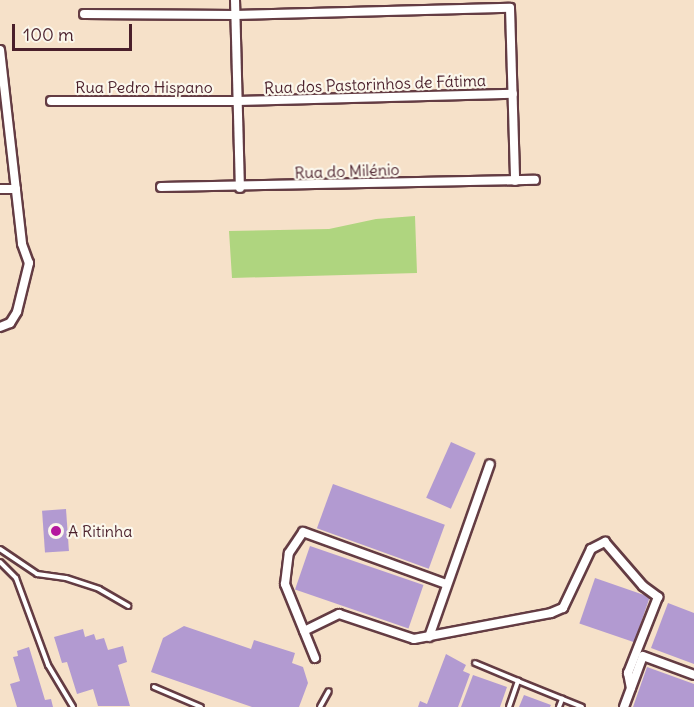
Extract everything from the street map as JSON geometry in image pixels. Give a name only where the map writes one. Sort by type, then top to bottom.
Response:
[{"type":"street","points":[[235,0],[240,188]]},
{"type":"street","points":[[84,14],[235,15],[510,8],[515,181]]},
{"type":"street","points":[[0,50],[2,101],[22,243],[29,263],[24,296],[14,318],[0,327]]},
{"type":"street","name":"Rua dos Pastorinhos de Fátima","points":[[238,101],[513,94]]},
{"type":"street","name":"Rua Pedro Hispano","points":[[51,101],[238,101]]},
{"type":"street","name":"Rua do Milénio","points":[[161,187],[240,188],[535,180]]},
{"type":"street","points":[[0,189],[16,189]]},
{"type":"street","points":[[429,637],[490,464]]},
{"type":"street","points":[[315,658],[285,584],[284,570],[295,540],[303,532],[446,584]]},
{"type":"street","points":[[304,631],[339,614],[407,638],[429,637],[490,627],[563,608],[577,573],[585,568],[591,549],[604,542],[643,586],[658,597],[628,673],[631,688]]},
{"type":"street","points":[[624,707],[643,656],[694,675]]},
{"type":"lane","points":[[0,549],[37,574],[55,575],[99,589],[128,606]]},
{"type":"lane","points":[[0,562],[16,578],[48,665],[73,707]]},
{"type":"lane","points":[[475,663],[582,707]]},
{"type":"lane","points":[[509,707],[518,681]]},
{"type":"lane","points":[[154,687],[201,707]]},
{"type":"lane","points":[[320,707],[329,691]]},
{"type":"lane","points":[[560,707],[562,699]]},
{"type":"green space","points":[[415,216],[417,273],[232,278],[229,231],[329,229],[376,219]]},
{"type":"building","points":[[451,442],[476,453],[451,509],[426,498]]},
{"type":"building","points":[[333,484],[445,525],[429,569],[317,528]]},
{"type":"building","name":"A Ritinha","points":[[66,509],[69,551],[45,553],[42,511]]},
{"type":"building","points":[[310,546],[423,585],[408,629],[295,589]]},
{"type":"building","points":[[595,578],[650,597],[634,642],[579,623]]},
{"type":"building","points":[[668,603],[694,613],[694,664],[651,648]]},
{"type":"building","points":[[184,626],[251,649],[254,640],[295,653],[292,663],[303,667],[308,683],[299,707],[252,707],[151,672],[163,638]]},
{"type":"building","points":[[83,629],[85,637],[94,634],[96,640],[104,638],[108,650],[123,646],[127,662],[118,665],[130,706],[98,706],[93,689],[77,694],[67,662],[62,663],[54,637]]},
{"type":"building","points":[[29,647],[45,700],[51,699],[53,707],[17,707],[10,684],[20,681],[13,657],[18,656],[17,651]]},
{"type":"building","points":[[446,654],[466,665],[463,671],[470,674],[458,707],[418,707],[420,701],[427,704]]},
{"type":"building","points":[[647,667],[694,684],[694,707],[633,707]]},
{"type":"building","points":[[473,675],[507,687],[500,707],[461,707]]},
{"type":"building","points":[[524,695],[551,705],[550,707],[519,707]]},
{"type":"place","name":"A Ritinha","points":[[56,531]]}]
